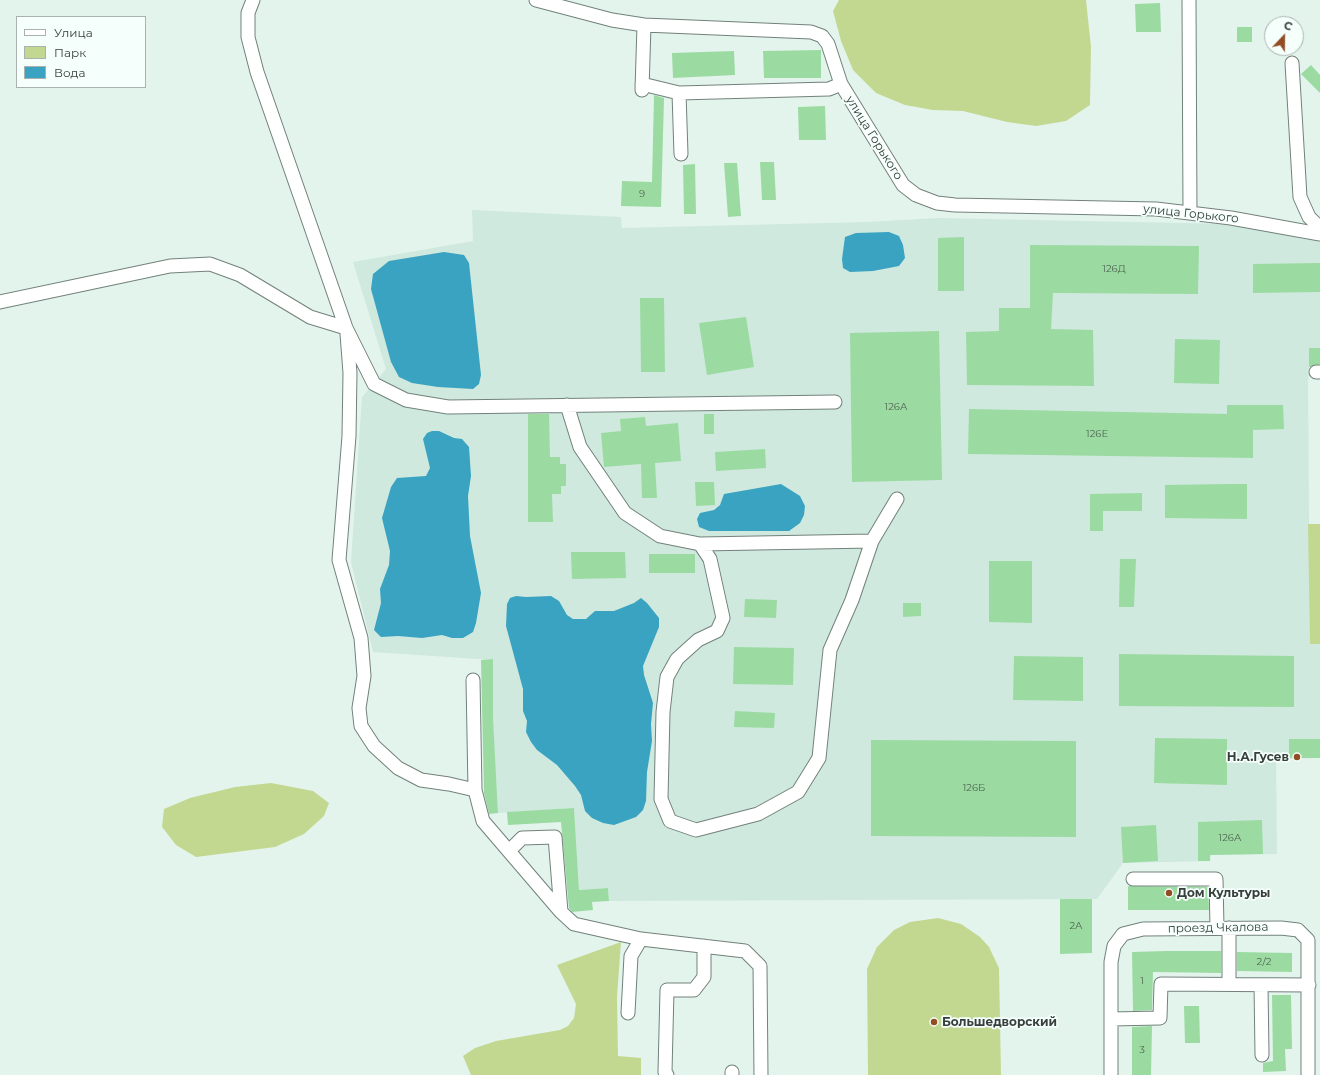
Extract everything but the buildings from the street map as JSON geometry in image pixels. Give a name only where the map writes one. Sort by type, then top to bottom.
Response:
[{"type":"street","points":[[253,0],[248,13],[248,37],[257,72],[346,328],[374,384],[406,400],[448,407],[835,402]]},
{"type":"street","name":"улица Горького","points":[[536,0],[612,20],[644,25],[811,32],[822,36],[828,44],[841,84],[903,185],[916,195],[937,203],[1156,209],[1231,218],[1320,234]]},
{"type":"street","points":[[1189,0],[1190,213]]},
{"type":"street","points":[[644,25],[642,87],[679,93],[829,89],[841,84]]},
{"type":"street","points":[[1292,63],[1300,197],[1309,217],[1320,228]]},
{"type":"street","points":[[679,93],[681,154]]},
{"type":"street","points":[[0,302],[170,266],[210,264],[240,275],[310,317],[346,328]]},
{"type":"street","points":[[346,328],[350,373],[349,436],[340,560],[361,638],[364,676],[360,708],[361,726],[374,746],[398,768],[421,780],[475,790]]},
{"type":"street","points":[[566,405],[580,447],[625,513],[660,536],[700,544],[872,542]]},
{"type":"street","points":[[700,544],[710,559],[723,618],[717,631],[698,640],[677,659],[667,677],[663,712],[661,799],[670,821],[696,830],[758,814],[798,792],[819,758],[830,650],[852,600],[872,542],[897,499]]},
{"type":"street","points":[[473,680],[475,790],[484,821],[561,912],[574,924],[641,939],[745,951],[760,966],[761,1075]]},
{"type":"street","points":[[509,851],[522,838],[555,837],[561,912]]},
{"type":"street","points":[[1133,879],[1216,879],[1229,984]]},
{"type":"street","name":"проезд Чкалова","points":[[1111,1019],[1111,962],[1114,946],[1123,934],[1143,930],[1223,928],[1281,928],[1298,930],[1308,940],[1309,985]]},
{"type":"street","points":[[628,1013],[631,956],[641,939]]},
{"type":"street","points":[[667,1075],[665,1072],[667,990],[694,990],[704,977],[704,946]]},
{"type":"street","points":[[1111,1075],[1111,1019],[1160,1018],[1161,984],[1309,985],[1308,1075]]},
{"type":"street","points":[[1261,984],[1262,1055]]},
{"type":"shaded area","points":[[472,210],[621,217],[622,228],[867,222],[937,218],[1231,224],[1320,242],[1320,367],[1309,367],[1308,382],[1310,644],[1320,644],[1320,758],[1276,759],[1277,854],[1211,855],[1210,861],[1123,863],[1097,899],[609,901],[608,888],[579,890],[574,808],[498,813],[493,724],[493,660],[373,652],[351,562],[362,397],[386,369],[353,262],[473,241]]},
{"type":"green space","points":[[839,0],[1086,0],[1091,47],[1090,105],[1066,121],[1036,126],[1007,122],[963,111],[933,110],[905,105],[876,93],[853,70],[841,41],[833,11]]},
{"type":"green space","points":[[1308,524],[1320,524],[1320,644],[1310,644]]},
{"type":"green space","points":[[271,783],[313,791],[329,803],[324,816],[304,834],[275,847],[196,857],[176,845],[162,827],[164,809],[190,798],[235,787]]},
{"type":"green space","name":"Большедворский","points":[[938,918],[961,924],[980,937],[989,947],[999,968],[1001,1075],[868,1075],[867,969],[877,947],[894,930],[910,922]]},
{"type":"green space","points":[[621,942],[617,997],[618,1056],[641,1058],[641,1075],[471,1075],[463,1056],[475,1048],[496,1041],[560,1030],[568,1026],[574,1018],[576,1004],[557,965]]},
{"type":"water","points":[[889,232],[899,236],[903,245],[905,258],[899,266],[873,271],[850,272],[843,268],[842,259],[845,237],[856,233]]},
{"type":"water","points":[[444,252],[464,255],[469,263],[481,375],[479,384],[473,389],[438,387],[412,383],[399,377],[391,362],[371,289],[373,274],[389,261]]},
{"type":"water","points":[[439,431],[454,438],[462,439],[469,447],[471,476],[468,496],[470,536],[481,593],[476,623],[473,632],[463,638],[452,638],[442,635],[422,638],[398,636],[381,637],[374,630],[381,603],[380,589],[389,565],[390,551],[382,518],[391,487],[397,478],[426,476],[430,468],[423,439],[427,433]]},
{"type":"water","points":[[781,484],[800,496],[805,506],[804,515],[800,523],[789,531],[709,531],[699,527],[697,519],[700,513],[714,510],[720,505],[724,494]]},
{"type":"water","points":[[516,596],[551,596],[559,601],[567,615],[573,619],[586,619],[595,611],[614,611],[634,603],[641,598],[659,618],[659,627],[643,666],[644,675],[653,703],[651,724],[652,741],[647,772],[646,801],[643,810],[636,817],[614,825],[603,823],[592,818],[585,811],[581,795],[575,786],[557,765],[537,750],[531,742],[526,732],[527,721],[523,711],[523,689],[506,626],[507,604],[510,598]]},
{"type":"place","name":"Н.А.Гусев","points":[[1297,757]]},
{"type":"place","name":"Дом Культуры","points":[[1169,893]]},
{"type":"place","name":"Большедворский","points":[[934,1022]]}]
